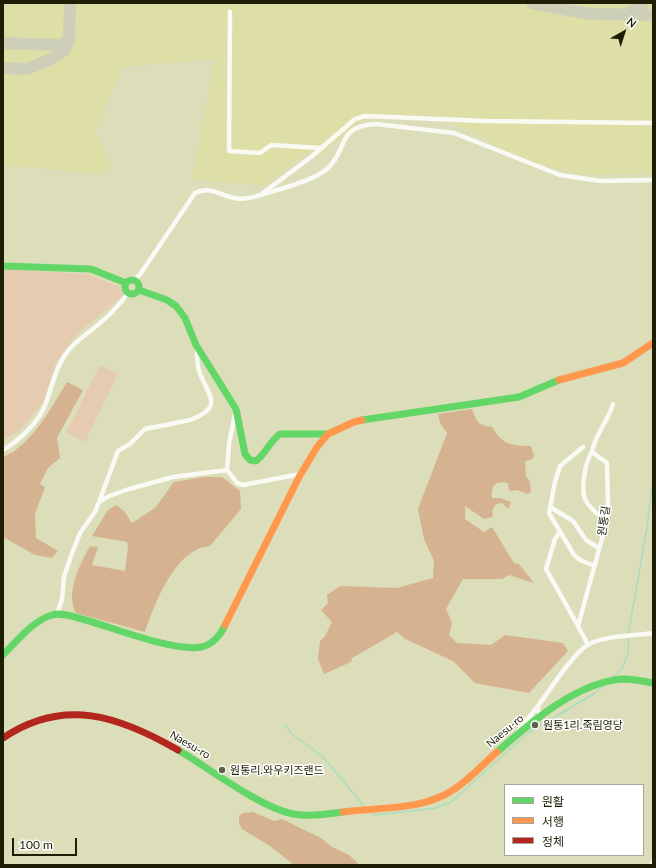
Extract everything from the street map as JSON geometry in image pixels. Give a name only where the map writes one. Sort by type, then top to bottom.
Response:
[{"type":"street","points":[[230,12],[229,151],[260,153],[272,146],[320,148]]},
{"type":"street","points":[[260,195],[355,120],[364,116],[486,121],[653,123]]},
{"type":"street","points":[[126,283],[130,280],[135,280],[195,193],[200,190],[207,189],[236,199],[260,195],[324,172],[334,162],[343,141],[348,135],[356,128],[366,124],[454,134],[560,175],[600,181],[653,180]]},
{"type":"street","points":[[3,266],[91,269],[126,283]]},
{"type":"street","points":[[135,280],[138,283],[139,290]]},
{"type":"street","points":[[126,283],[125,290],[128,293]]},
{"type":"street","points":[[128,293],[133,294],[139,290]]},
{"type":"street","points":[[139,290],[156,295],[176,306],[185,318],[196,344],[236,409],[245,454],[250,460],[256,461],[261,458],[270,443],[280,434],[328,434],[354,422],[383,416],[519,397],[553,381],[622,363],[653,343]]},
{"type":"street","points":[[3,450],[24,433],[37,419],[45,405],[64,355],[77,341],[116,309],[128,293]]},
{"type":"street","points":[[57,615],[62,600],[64,577],[71,556],[80,533],[95,512],[118,451],[130,444],[145,429],[197,418],[211,405],[212,400],[210,393],[199,370],[196,344]]},
{"type":"street","points":[[606,521],[590,507],[584,497],[585,466],[592,452],[597,436],[606,422],[613,404]]},
{"type":"street","points":[[236,409],[229,444],[227,470],[232,478],[243,485],[301,474]]},
{"type":"street","points":[[3,655],[42,619],[57,615],[75,618],[181,646],[200,647],[210,643],[222,632],[301,474],[317,447],[328,434]]},
{"type":"street","points":[[583,447],[560,466],[550,507],[550,516],[577,558],[594,566]]},
{"type":"street","name":"원통길","points":[[578,626],[606,521],[607,464],[592,452]]},
{"type":"street","points":[[99,502],[109,496],[129,489],[173,477],[227,470]]},
{"type":"street","points":[[550,507],[573,521],[586,540],[599,548]]},
{"type":"street","points":[[560,532],[555,539],[546,569],[588,645]]},
{"type":"street","points":[[513,738],[575,657],[588,645],[610,638],[653,633]]},
{"type":"street","name":"Naesu-ro","points":[[3,738],[30,722],[47,716],[66,713],[95,716],[128,727],[160,741],[268,805],[282,811],[301,815],[312,815],[424,803],[443,796],[464,782],[513,738],[542,716],[596,685],[620,680],[653,683]]},
{"type":"street","points":[[538,706],[538,711],[542,716]]},
{"type":"street","points":[[652,865],[653,861]]},
{"type":"shaded area","points":[[3,3],[653,3],[653,173],[585,175],[559,170],[524,159],[488,142],[482,136],[449,122],[375,118],[367,119],[352,128],[319,156],[313,152],[306,154],[263,186],[192,179],[215,59],[123,67],[95,131],[112,169],[99,174],[3,165]]},
{"type":"shaded area","points":[[3,269],[86,274],[120,287],[124,295],[77,334],[56,363],[43,402],[20,430],[3,440]]},
{"type":"shaded area","points":[[100,365],[118,374],[85,442],[66,433]]},
{"type":"shaded area","points":[[67,382],[83,390],[57,438],[60,458],[48,468],[40,484],[45,487],[35,514],[36,538],[58,551],[52,558],[35,555],[3,537],[3,457],[23,444],[32,435]]},
{"type":"shaded area","points":[[472,409],[480,424],[492,427],[500,438],[508,443],[513,445],[531,446],[534,456],[531,460],[525,461],[526,476],[530,482],[531,492],[527,494],[517,490],[509,491],[508,483],[497,483],[492,490],[492,498],[500,498],[511,502],[508,509],[502,503],[496,504],[492,511],[493,517],[484,519],[465,506],[465,519],[484,532],[492,527],[514,563],[519,564],[534,583],[509,575],[502,579],[463,579],[446,609],[452,623],[449,635],[457,643],[491,645],[505,635],[563,643],[568,651],[529,693],[475,683],[453,661],[405,639],[397,632],[352,658],[351,662],[324,674],[318,659],[320,641],[325,636],[332,622],[321,610],[328,603],[327,595],[340,586],[397,588],[433,578],[434,561],[424,539],[418,509],[447,433],[440,423],[438,414]]},
{"type":"shaded area","points":[[203,477],[222,477],[240,491],[241,509],[210,546],[198,549],[188,555],[172,573],[153,609],[145,632],[76,613],[72,597],[73,588],[78,570],[90,546],[98,547],[92,565],[125,571],[128,546],[127,542],[92,536],[108,510],[116,505],[124,511],[132,523],[155,508],[174,482]]},
{"type":"shaded area","points":[[253,812],[274,821],[282,819],[321,838],[332,847],[349,855],[360,865],[294,865],[270,846],[242,829],[239,824],[239,816],[243,813]]},
{"type":"waterway","points":[[612,678],[622,669],[628,652],[629,630],[647,528],[653,479]]},
{"type":"waterway","points":[[370,811],[374,815],[436,808],[451,802],[528,733],[595,693],[602,687]]},
{"type":"waterway","points":[[285,725],[292,734],[323,757],[364,806]]},
{"type":"taxiway","points":[[3,68],[27,69],[51,59],[65,50],[69,40],[70,3]]},
{"type":"taxiway","points":[[532,3],[589,14],[653,15]]},
{"type":"taxiway","points":[[625,15],[643,3]]},
{"type":"taxiway","points":[[3,43],[60,45],[65,43],[69,37]]},
{"type":"traffic: fast","points":[[3,266],[91,269],[126,283]]},
{"type":"traffic: fast","points":[[129,280],[135,280],[139,284],[139,287],[139,290],[135,294],[129,294],[125,290],[125,284],[129,280]]},
{"type":"traffic: fast","points":[[139,290],[167,300],[176,306],[185,318],[196,345],[236,409],[245,454],[250,460],[256,461],[273,440],[280,434],[328,434]]},
{"type":"traffic: fast","points":[[362,420],[519,397],[559,380]]},
{"type":"traffic: fast","points":[[3,655],[31,627],[45,618],[56,614],[64,614],[142,638],[189,648],[201,647],[209,644],[219,636],[225,625]]},
{"type":"traffic: fast","points":[[497,752],[539,717],[572,696],[589,688],[606,682],[623,679],[653,683]]},
{"type":"traffic: fast","points":[[178,750],[234,786],[265,804],[280,810],[293,814],[306,815],[343,812]]},
{"type":"traffic: slow","points":[[559,380],[623,363],[653,343]]},
{"type":"traffic: slow","points":[[225,625],[299,477],[317,447],[328,434],[362,420]]},
{"type":"traffic: slow","points":[[343,812],[414,805],[441,797],[465,782],[497,752]]},
{"type":"traffic: jam","points":[[3,738],[26,725],[48,718],[70,715],[91,716],[113,720],[134,728],[178,750]]},
{"type":"place","name":"원통1리.죽림영당","points":[[535,725]]},
{"type":"place","name":"원통리.와우키즈랜드","points":[[222,770]]}]
